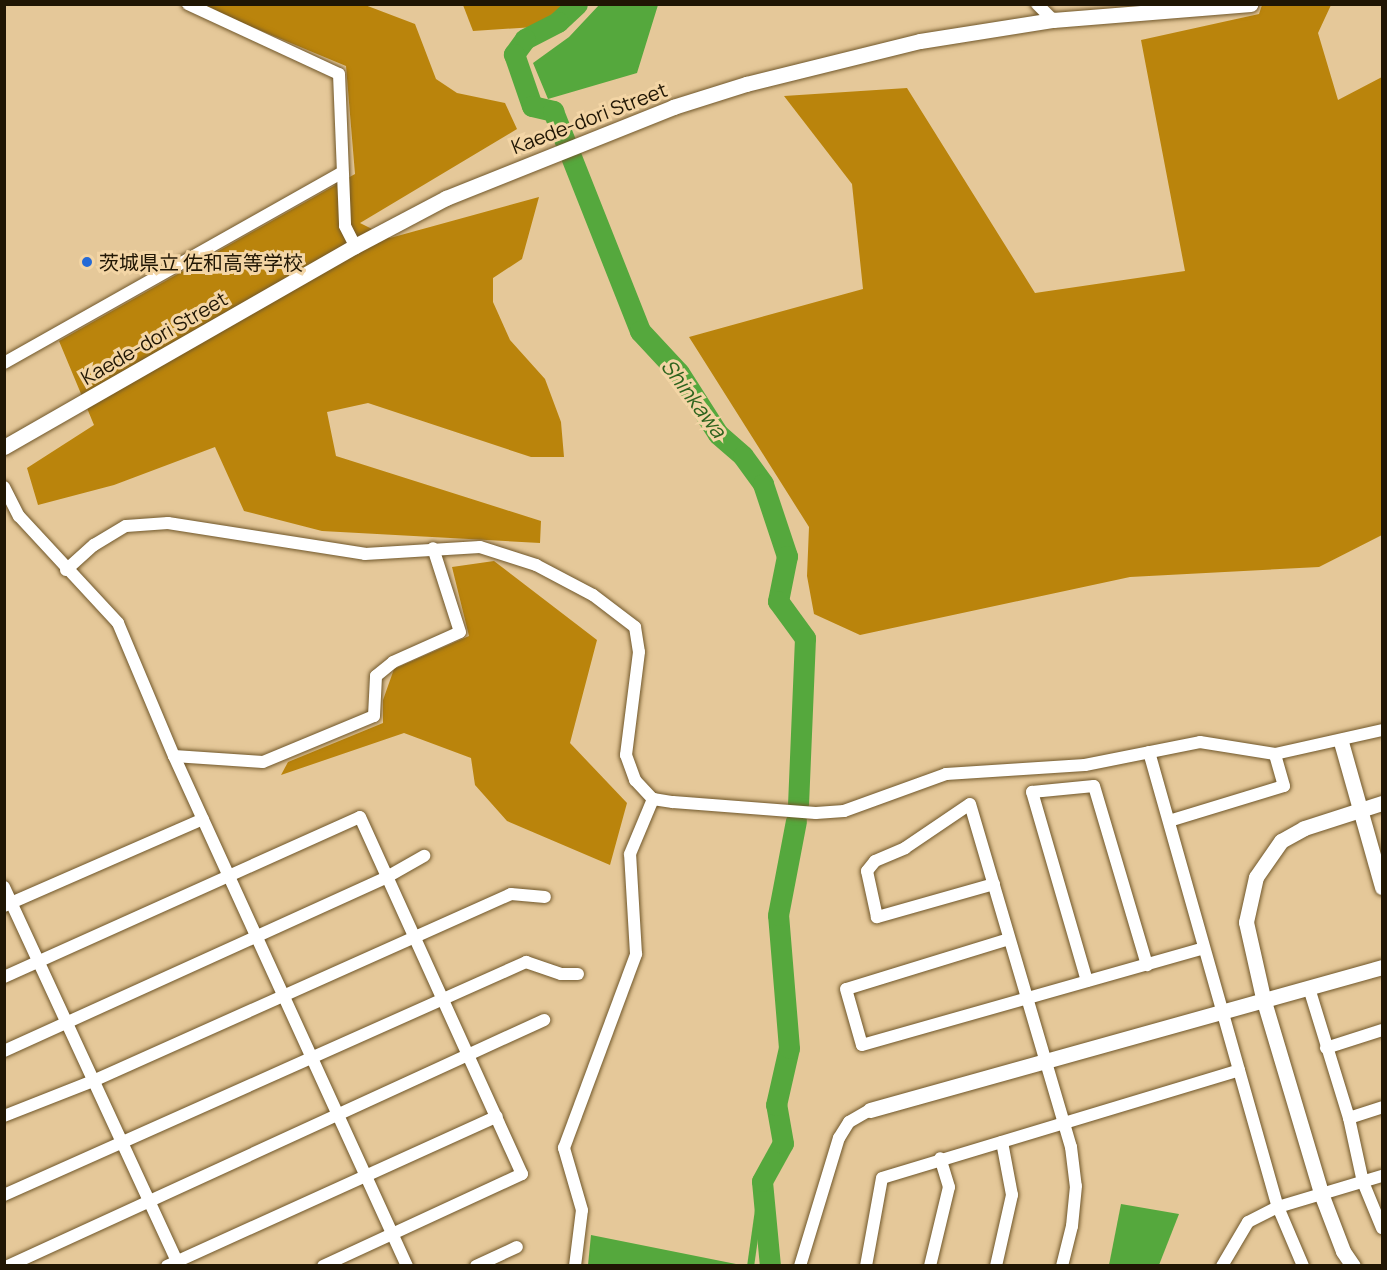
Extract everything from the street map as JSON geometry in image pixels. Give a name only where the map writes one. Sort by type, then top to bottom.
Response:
[{"type":"street","points":[[188,4],[339,74],[341,173],[345,226],[355,246]]},
{"type":"street","points":[[1038,4],[1053,20]]},
{"type":"street","name":"Kaede-dori Street","points":[[4,447],[355,246],[446,198],[579,144],[746,84],[920,41],[1053,20],[1250,4]]},
{"type":"street","points":[[4,363],[341,173]]},
{"type":"street","points":[[4,487],[20,516],[66,570],[118,623],[174,756],[407,1266]]},
{"type":"street","points":[[66,570],[94,544],[126,526],[168,522],[365,554],[433,548],[480,547],[536,565],[627,618],[639,638],[626,755],[635,780],[653,800],[816,813],[844,811],[946,774],[1085,765],[1200,742],[1275,754],[1341,742],[1383,730]]},
{"type":"street","points":[[174,756],[263,762],[374,716],[376,676],[393,662],[460,632],[433,548]]},
{"type":"street","points":[[1341,742],[1359,810],[1377,850],[1383,887]]},
{"type":"street","points":[[1149,752],[1278,1207],[1303,1266]]},
{"type":"street","points":[[1168,821],[1284,786],[1275,754]]},
{"type":"street","points":[[1087,981],[1032,792],[1094,786],[1146,965]]},
{"type":"street","points":[[575,1266],[582,1210],[564,1148],[636,954],[630,854],[653,800]]},
{"type":"street","points":[[1353,1266],[1343,1251],[1322,1196],[1264,1002],[1246,922],[1256,877],[1281,841],[1304,828],[1383,803]]},
{"type":"street","points":[[994,884],[877,917],[867,871],[875,861],[905,848],[970,804],[994,884],[1009,939],[1071,1147],[1076,1186],[1072,1226],[1062,1266]]},
{"type":"street","points":[[4,977],[229,878],[360,817],[522,1174],[323,1266]]},
{"type":"street","points":[[9,904],[204,819]]},
{"type":"street","points":[[4,1051],[387,877],[424,856]]},
{"type":"street","points":[[4,887],[9,904],[40,962],[150,1202],[175,1264],[366,1174],[497,1116]]},
{"type":"street","points":[[4,1116],[93,1081],[511,894],[545,897]]},
{"type":"street","points":[[1009,939],[846,989],[862,1045],[1204,948]]},
{"type":"street","points":[[4,1195],[526,962],[561,974],[578,974]]},
{"type":"street","points":[[800,1266],[839,1138],[849,1122],[870,1110],[1383,967]]},
{"type":"street","points":[[1309,988],[1349,1118],[1363,1182],[1383,1228]]},
{"type":"street","points":[[8,1266],[544,1020]]},
{"type":"street","points":[[1326,1048],[1383,1030]]},
{"type":"street","points":[[866,1266],[882,1178],[940,1158],[1064,1125],[1239,1070]]},
{"type":"street","points":[[1349,1118],[1383,1107]]},
{"type":"street","points":[[996,1266],[1012,1195],[1002,1142]]},
{"type":"street","points":[[930,1266],[948,1187],[940,1158]]},
{"type":"street","points":[[1226,1263],[1248,1222],[1278,1207],[1322,1196],[1383,1176]]},
{"type":"street","points":[[476,1266],[517,1247]]},
{"type":"shaded area","points":[[600,4],[658,5],[637,73],[548,99],[533,63],[569,37]]},
{"type":"shaded area","points":[[199,5],[365,5],[415,24],[436,79],[457,93],[505,103],[517,129],[360,223],[390,238],[539,197],[522,259],[493,278],[493,302],[510,340],[545,379],[561,422],[564,457],[531,457],[368,403],[327,412],[336,456],[541,521],[540,543],[322,531],[244,511],[215,447],[114,485],[38,505],[27,468],[94,425],[59,341],[355,174],[346,66]]},
{"type":"shaded area","points":[[463,5],[565,5],[535,27],[473,31]]},
{"type":"shaded area","points":[[1262,5],[1331,5],[1318,33],[1338,100],[1382,77],[1382,535],[1319,567],[1130,577],[860,635],[814,614],[807,576],[809,527],[689,337],[863,289],[852,184],[784,96],[907,88],[1035,293],[1185,271],[1141,40],[1259,14]]},
{"type":"shaded area","points":[[494,561],[597,640],[570,743],[627,803],[610,865],[507,821],[475,785],[471,758],[404,733],[281,775],[288,762],[383,723],[383,700],[394,669],[469,636],[452,567]]},
{"type":"shaded area","points":[[759,1181],[766,1182],[754,1265],[747,1264]]},
{"type":"shaded area","points":[[1121,1204],[1179,1214],[1159,1265],[1109,1265]]},
{"type":"shaded area","points":[[591,1235],[741,1265],[588,1265]]},
{"type":"waterway","name":"Shinkawa","points":[[577,4],[558,22],[525,39],[514,54],[532,106],[553,111],[640,331],[679,373],[718,434],[743,456],[763,484],[787,556],[778,601],[805,638],[798,804]]},
{"type":"waterway","points":[[770,1266],[762,1181],[783,1143],[776,1105],[789,1048],[778,915],[796,821]]},
{"type":"place","name":"茨城県立 佐和高等学校","points":[[87,262]]}]
